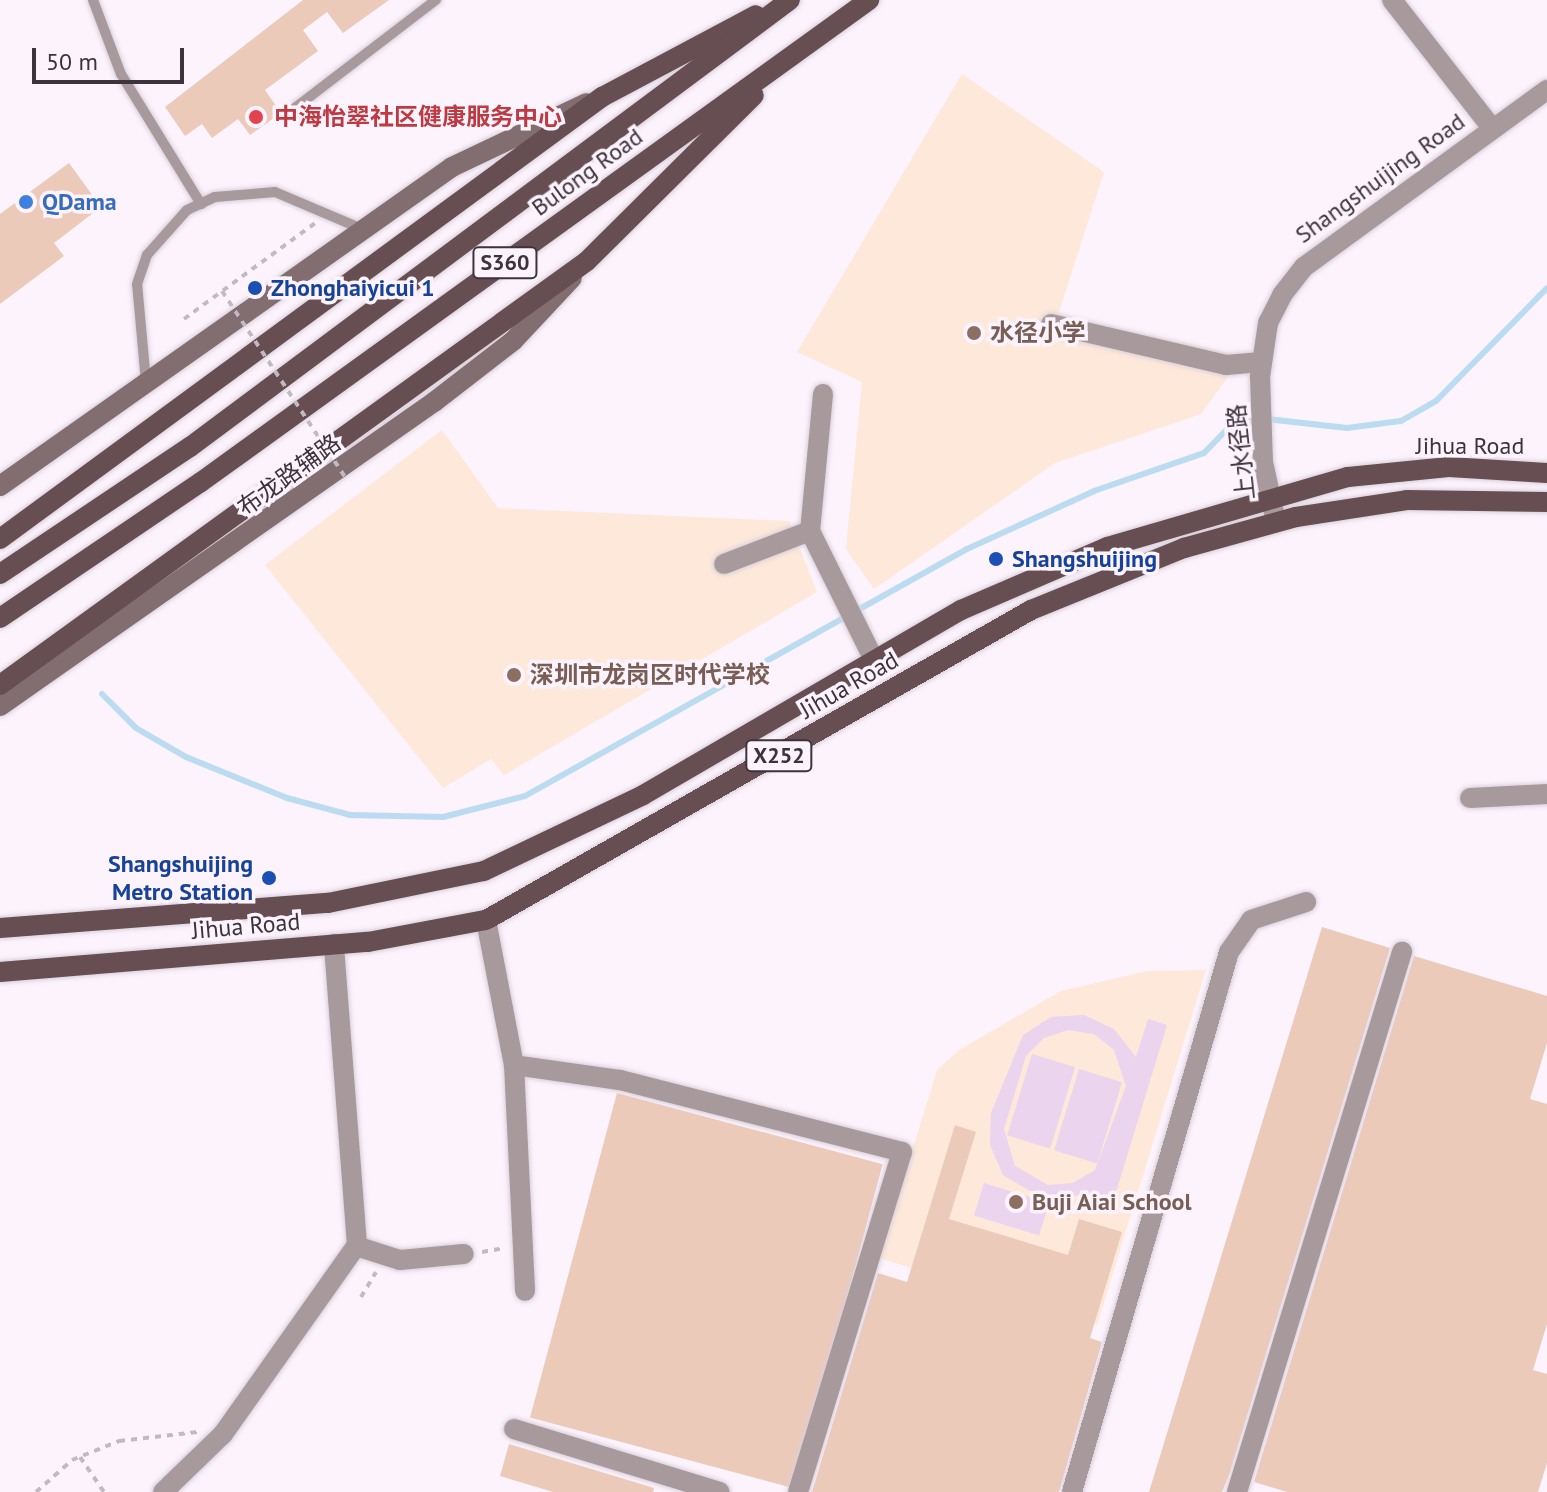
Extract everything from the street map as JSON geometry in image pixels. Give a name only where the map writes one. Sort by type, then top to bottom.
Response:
[{"type":"main road","name":"Bulong Road","points":[[0,574],[119,496],[789,0]]},
{"type":"main road","points":[[0,539],[153,434],[602,97],[682,49],[789,0]]},
{"type":"main road","name":"Bulong Road","points":[[0,618],[140,525],[869,0]]},
{"type":"main road","points":[[0,685],[269,495],[496,321],[587,261],[785,62]]},
{"type":"main road","points":[[0,486],[362,229],[483,149],[602,97]]},
{"type":"main road","name":"布龙路辅路","points":[[0,706],[460,383],[513,341],[587,261]]},
{"type":"main road","name":"Jihua Road","points":[[0,928],[341,901],[484,871],[601,818],[961,610],[1107,547],[1270,496],[1348,477],[1449,467],[1547,473]]},
{"type":"main road","name":"Jihua Road","points":[[0,972],[334,944],[486,920],[1031,610],[1184,548],[1276,522],[1407,500],[1547,502]]},
{"type":"street","points":[[1392,0],[1492,128]]},
{"type":"street","name":"Shangshuijing Road","points":[[1260,369],[1268,323],[1304,267],[1547,90]]},
{"type":"street","points":[[1051,324],[1226,365],[1260,369]]},
{"type":"street","name":"上水径路","points":[[1260,369],[1263,462],[1276,522]]},
{"type":"street","points":[[823,394],[810,531],[875,662]]},
{"type":"street","points":[[724,564],[810,531]]},
{"type":"street","points":[[1470,798],[1547,794]]},
{"type":"street","points":[[1072,1492],[1229,952],[1251,920],[1306,902]]},
{"type":"street","points":[[486,920],[514,1065],[525,1291]]},
{"type":"street","points":[[163,1492],[223,1434],[356,1246],[334,944]]},
{"type":"street","points":[[1237,1492],[1402,952]]},
{"type":"street","points":[[514,1065],[620,1080],[902,1152],[798,1492]]},
{"type":"street","points":[[356,1246],[386,1256],[464,1254]]},
{"type":"street","points":[[514,1429],[720,1492]]},
{"type":"lane","points":[[93,0],[121,74],[201,204]]},
{"type":"lane","points":[[295,108],[436,0]]},
{"type":"lane","points":[[146,382],[137,284],[164,230],[201,204],[244,191],[275,192],[362,229]]},
{"type":"path","points":[[184,319],[329,214]]},
{"type":"path","points":[[222,291],[346,478]]},
{"type":"path","points":[[464,1254],[522,1245]]},
{"type":"path","points":[[361,1297],[386,1256]]},
{"type":"path","points":[[36,1492],[80,1457],[119,1441],[179,1431],[223,1434]]},
{"type":"path","points":[[80,1457],[104,1492]]},
{"type":"shaded area","name":"水径小学","points":[[962,74],[1104,172],[1058,315],[1243,356],[1201,414],[1055,463],[874,589],[846,549],[862,382],[797,352]]},
{"type":"shaded area","name":"深圳市龙岗区时代学校","points":[[442,430],[498,508],[789,521],[817,592],[504,775],[491,759],[443,788],[265,565]]},
{"type":"shaded area","name":"Buji Aiai School","points":[[1206,970],[1097,1325],[879,1258],[937,1070],[959,1050],[1061,991],[1147,971]]},
{"type":"shaded area","points":[[1084,1015],[1114,1029],[1136,1057],[1148,1019],[1167,1025],[1113,1202],[1087,1194],[1045,1200],[1003,1175],[990,1145],[991,1113],[1023,1035],[1051,1017]],"holes":[[[1068,1030],[1094,1034],[1114,1050],[1126,1086],[1095,1170],[1073,1183],[1048,1185],[1015,1166],[1004,1129],[1026,1056],[1044,1038]]]},
{"type":"shaded area","points":[[1032,1054],[1075,1067],[1050,1148],[1007,1135]]},
{"type":"shaded area","points":[[1079,1069],[1122,1082],[1097,1163],[1054,1150]]},
{"type":"shaded area","points":[[984,1183],[1049,1203],[1039,1235],[974,1216]]},
{"type":"building","points":[[303,0],[389,0],[343,33],[327,12],[303,30],[318,51],[265,90],[281,113],[250,135],[238,119],[212,138],[202,124],[185,136],[165,107]]},
{"type":"building","points":[[69,163],[101,207],[54,243],[64,256],[0,304],[0,214]]},
{"type":"building","points":[[1322,927],[1390,948],[1229,1475],[1222,1492],[1149,1492]]},
{"type":"building","points":[[1414,956],[1547,996],[1547,1043],[1530,1099],[1547,1104],[1547,1324],[1533,1370],[1547,1374],[1547,1463],[1538,1492],[1287,1492],[1254,1482]]},
{"type":"building","points":[[617,1093],[883,1164],[796,1489],[530,1418]]},
{"type":"building","points":[[955,1125],[976,1132],[949,1219],[1068,1255],[1079,1219],[1122,1232],[1090,1338],[1102,1342],[1059,1492],[812,1492],[878,1273],[907,1282]]},
{"type":"building","points":[[509,1444],[654,1488],[653,1492],[553,1492],[500,1476]]},
{"type":"waterway","points":[[102,694],[136,728],[186,757],[287,798],[350,815],[443,817],[525,796],[967,549],[1094,491],[1204,453],[1240,416],[1347,428],[1401,421],[1436,401],[1547,288]]},
{"type":"place","name":"中海怡翠社区健康服务中心","points":[[256,117]]},
{"type":"place","name":"QDama","points":[[26,202]]},
{"type":"place","name":"Zhonghaiyicui 1","points":[[255,288]]},
{"type":"place","name":"水径小学","points":[[974,333]]},
{"type":"place","name":"Shangshuijing","points":[[996,559]]},
{"type":"place","name":"深圳市龙岗区时代学校","points":[[514,675]]},
{"type":"place","name":"Shangshuijing Metro Station","points":[[269,878]]},
{"type":"place","name":"Buji Aiai School","points":[[1016,1202]]}]
